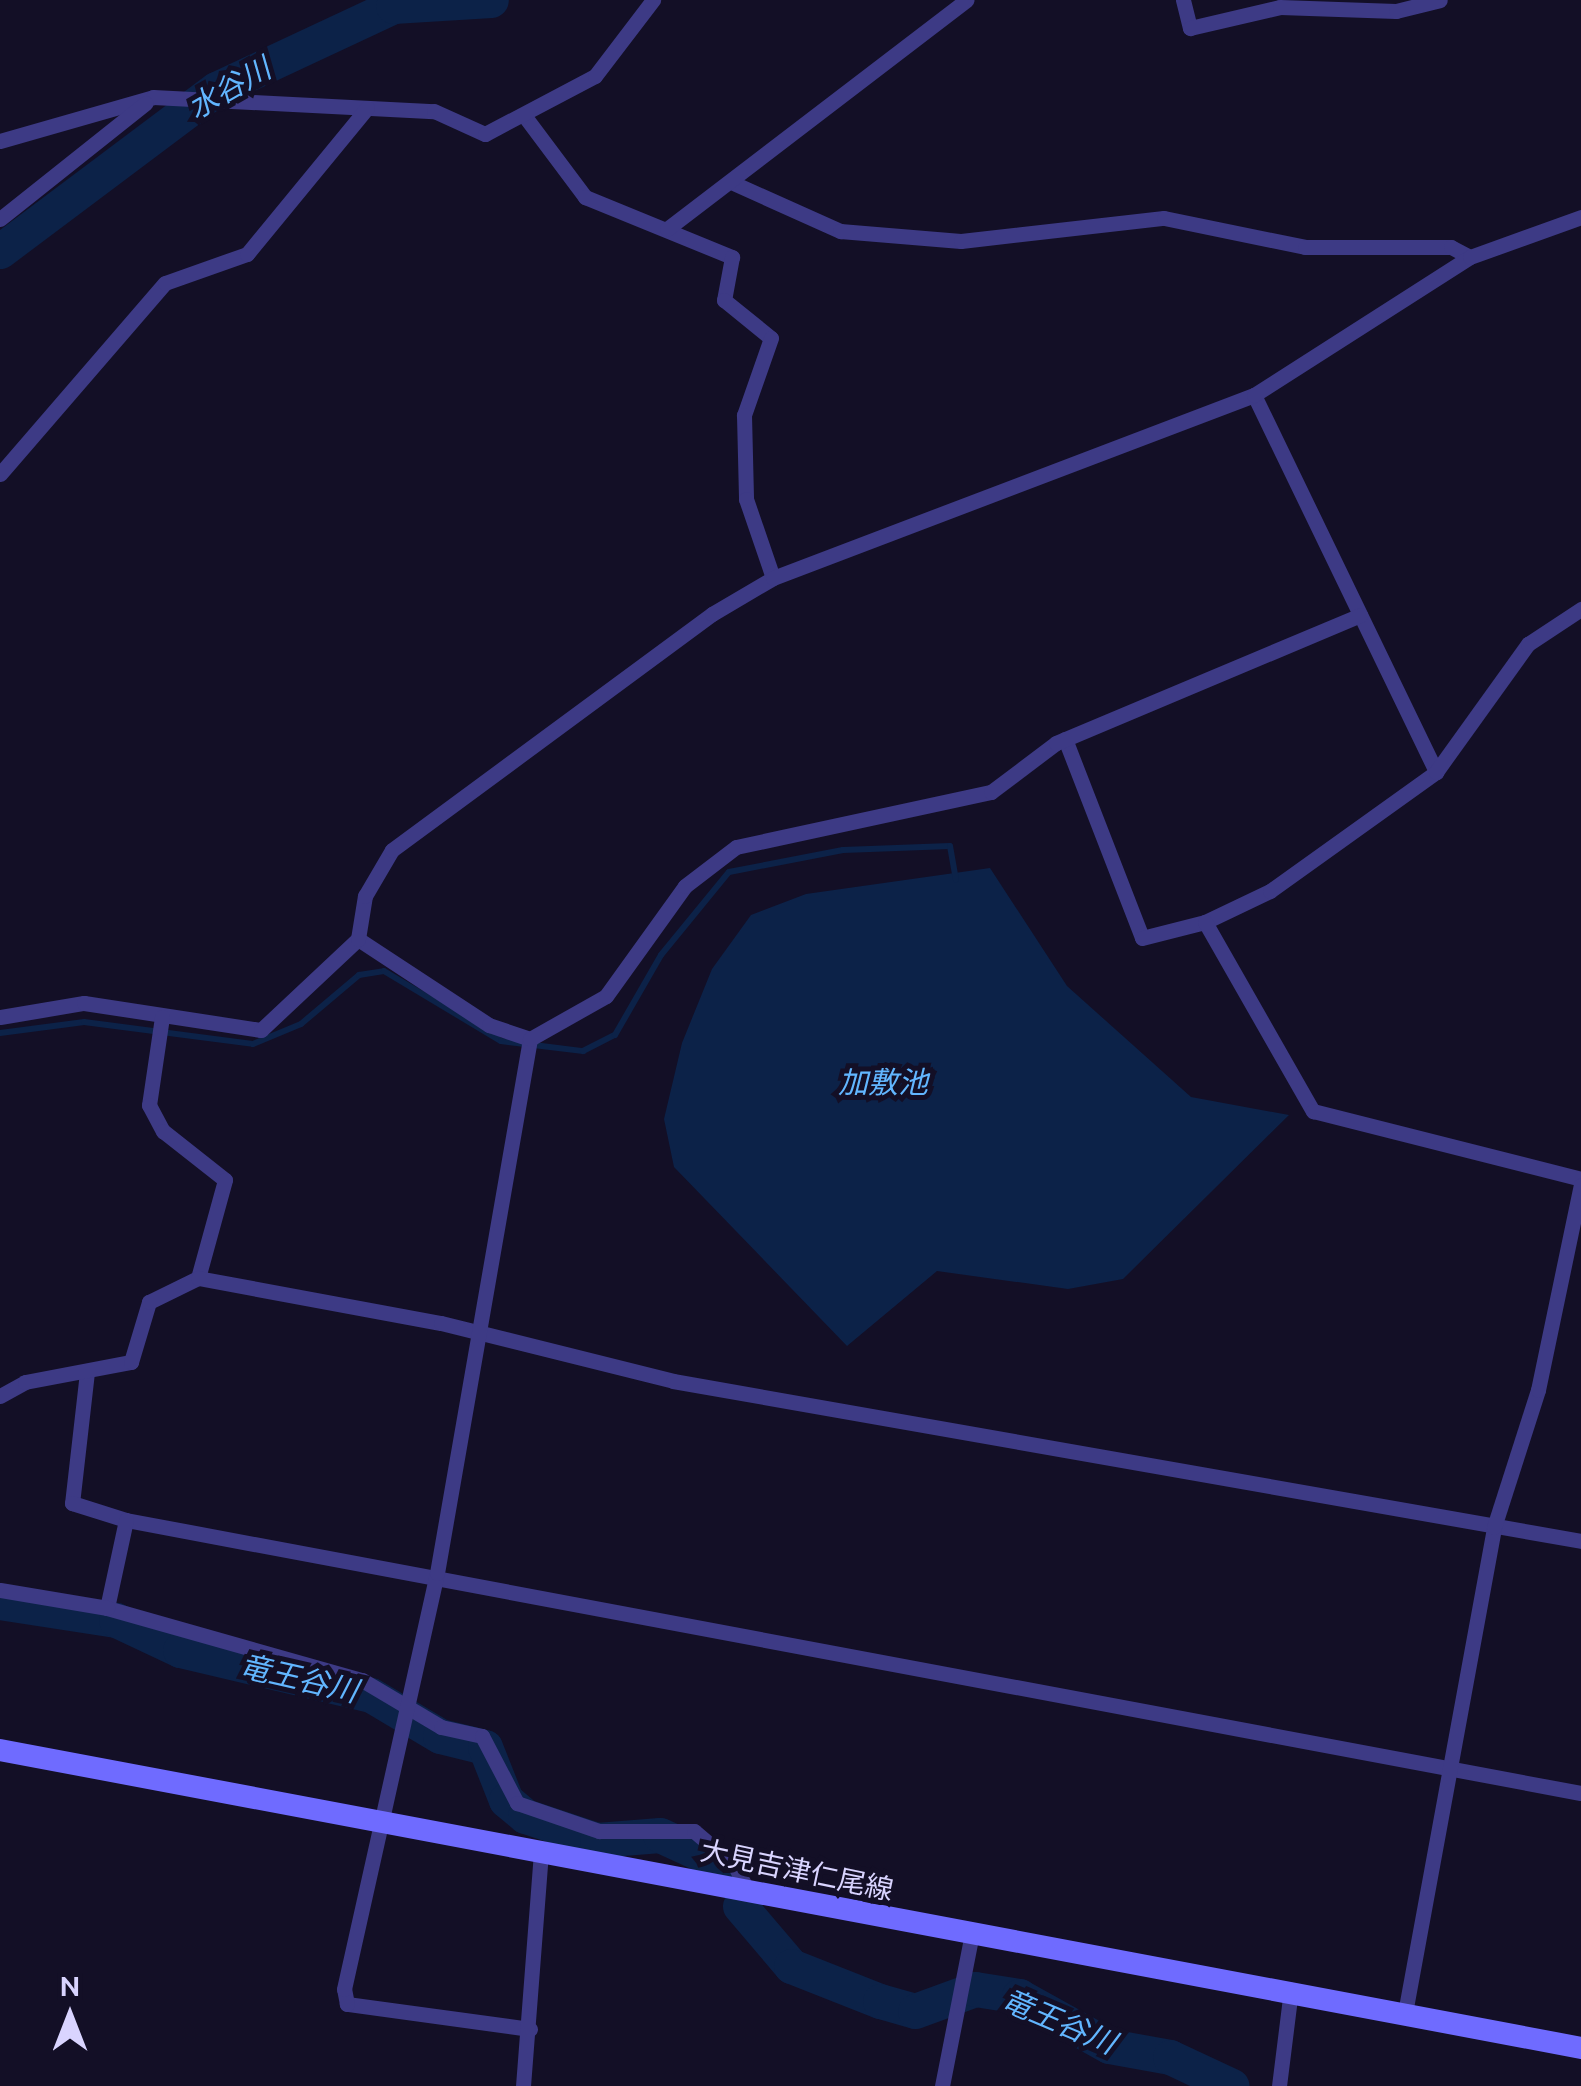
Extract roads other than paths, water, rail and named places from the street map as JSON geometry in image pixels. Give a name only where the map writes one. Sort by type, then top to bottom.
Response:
[{"type":"main road","name":"大見吉津仁尾線","points":[[0,1750],[746,1888],[972,1938],[1291,1990],[1581,2048]]},
{"type":"street","points":[[0,141],[153,97],[434,111],[485,134],[526,118],[595,76],[654,0]]},
{"type":"street","points":[[667,229],[967,0]]},
{"type":"street","points":[[1183,0],[1190,28],[1280,7],[1396,11],[1440,0]]},
{"type":"street","points":[[0,219],[153,97]]},
{"type":"street","points":[[0,474],[166,283],[247,254],[367,108]]},
{"type":"street","points":[[526,118],[585,197],[732,257],[724,300],[771,338],[744,415],[746,499],[774,578]]},
{"type":"street","points":[[731,182],[840,231],[961,241],[1164,218],[1306,246],[1452,247],[1470,257]]},
{"type":"street","points":[[0,1017],[84,1003],[160,1028],[261,1030],[358,939],[366,896],[392,850],[652,655],[774,578],[1254,395],[1470,257],[1581,217]]},
{"type":"street","points":[[1254,395],[1436,772]]},
{"type":"street","points":[[1065,739],[1142,938],[1205,922],[1270,891],[1436,772],[1528,644],[1581,608]]},
{"type":"street","points":[[358,939],[489,1025],[530,1039],[606,996],[714,859],[770,833],[991,792],[1065,739],[1360,615]]},
{"type":"street","points":[[1205,922],[1313,1111],[1581,1182],[1538,1390],[1494,1527],[1404,2014]]},
{"type":"street","points":[[160,1028],[149,1105],[163,1132],[224,1180],[198,1278]]},
{"type":"street","points":[[530,1039],[437,1573],[378,1818],[348,2004],[530,2029]]},
{"type":"street","points":[[0,1396],[131,1362],[149,1302],[198,1278],[479,1334],[673,1381],[1581,1541]]},
{"type":"street","points":[[87,1372],[72,1503],[126,1520],[437,1573],[1581,1793]]},
{"type":"street","points":[[107,1608],[126,1520]]},
{"type":"street","points":[[0,1590],[107,1608],[300,1659],[404,1712],[441,1727],[482,1736],[517,1804],[599,1831],[694,1831],[735,1866],[746,1888]]},
{"type":"street","points":[[523,2086],[541,1850]]},
{"type":"street","points":[[942,2086],[966,1983],[972,1938]]},
{"type":"street","points":[[1279,2086],[1291,1990]]},
{"type":"water","name":"加敷池","points":[[990,868],[1067,986],[1191,1097],[1289,1115],[1123,1279],[1068,1289],[937,1271],[847,1346],[674,1167],[664,1119],[682,1043],[712,969],[751,915],[806,894]]},
{"type":"waterway","name":"水谷川","points":[[0,251],[216,89],[393,6],[491,0]]},
{"type":"waterway","points":[[0,1033],[84,1022],[253,1044],[301,1024],[359,975],[384,971],[501,1041],[583,1051],[615,1035],[661,955],[729,872],[843,850],[950,846],[956,879]]},
{"type":"waterway","name":"竜王谷川","points":[[0,1602],[116,1620],[180,1650],[371,1695],[440,1736],[485,1747],[506,1800],[525,1816],[597,1840],[660,1835],[721,1863]]},
{"type":"waterway","name":"竜王谷川","points":[[740,1906],[791,1966],[880,2001],[915,2011],[975,1989],[1019,1996],[1109,2046],[1170,2057],[1232,2086]]}]
